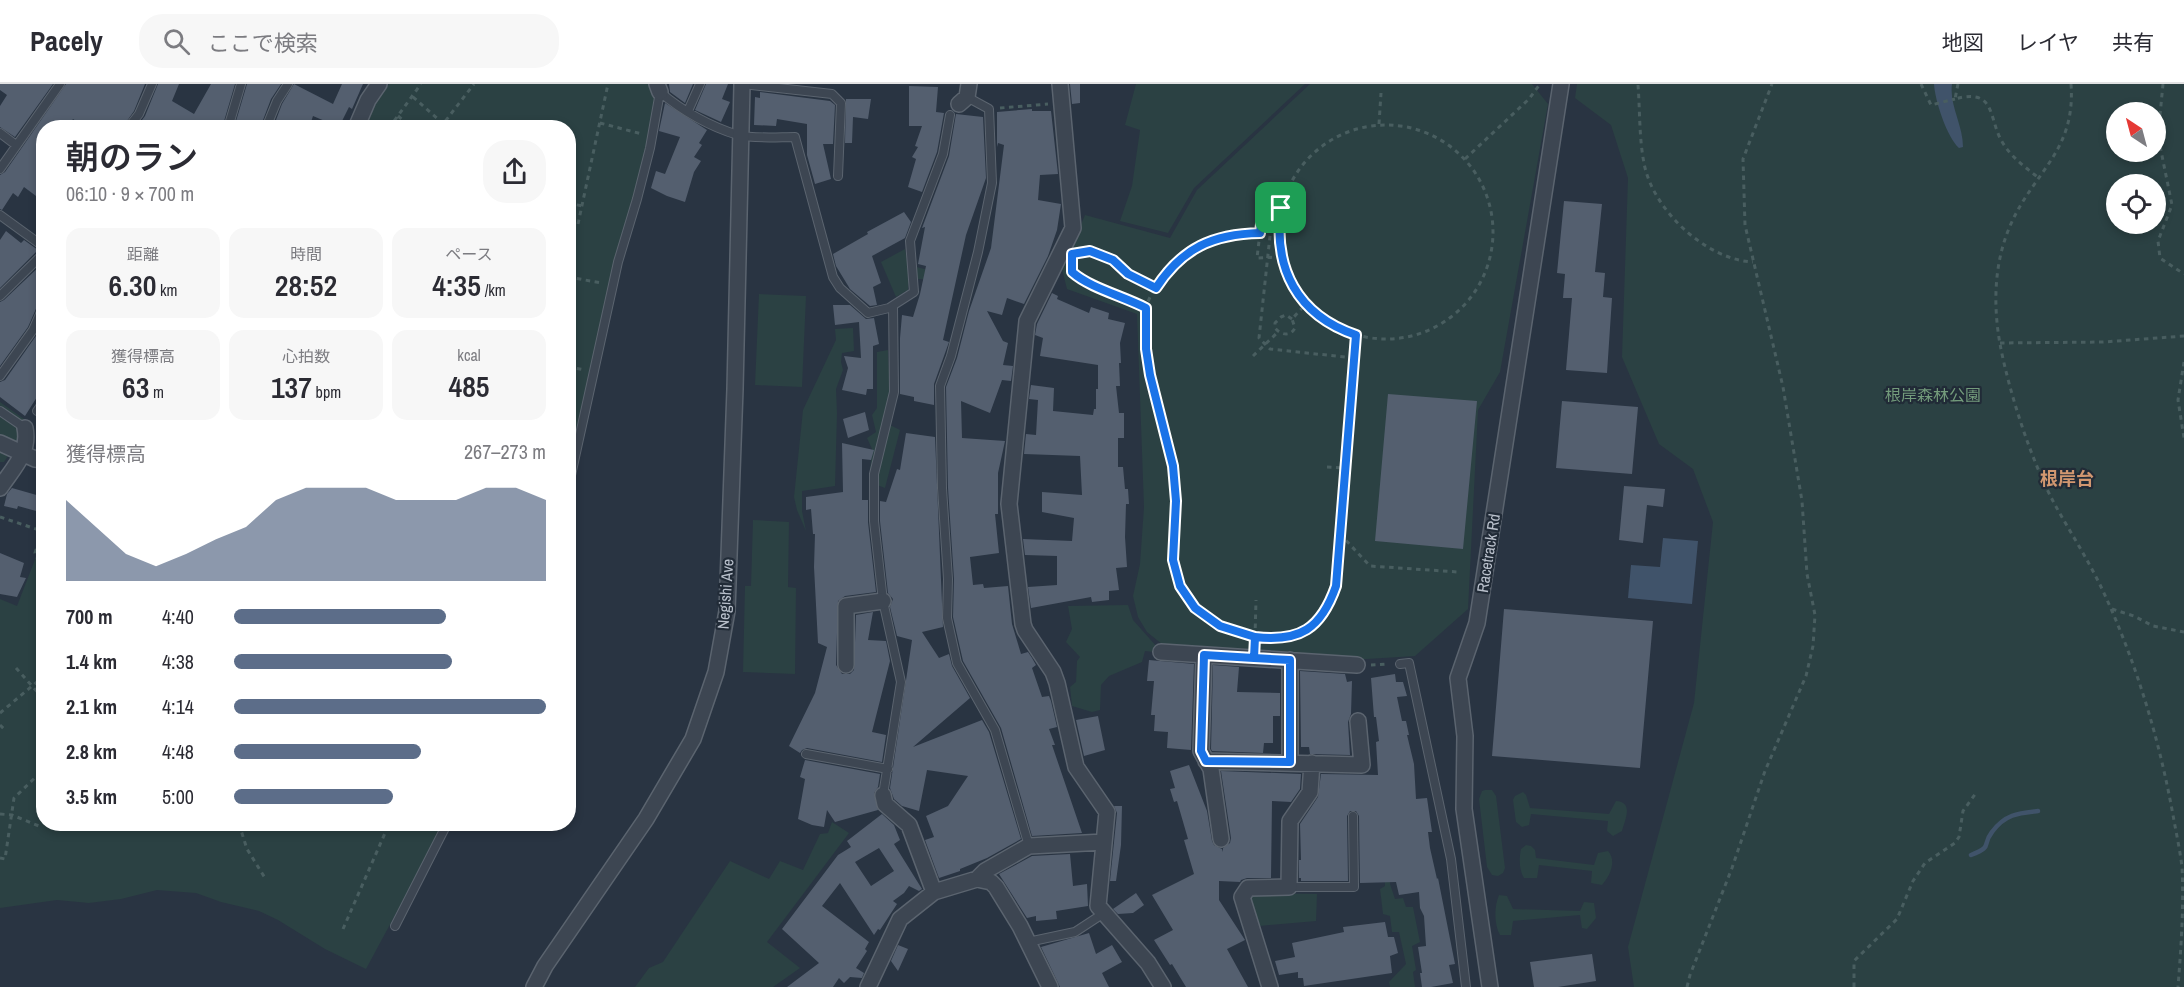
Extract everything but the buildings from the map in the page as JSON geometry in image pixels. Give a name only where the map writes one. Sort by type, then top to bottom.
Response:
[{"type":"street","points":[[359,120],[368,100],[379,84]]},
{"type":"street","name":"Negishi Ave","points":[[534,987],[545,966],[646,819],[693,739],[716,672],[727,611],[743,84]]},
{"type":"street","points":[[1060,84],[1073,228],[1067,252],[1027,321],[1009,504],[1025,630],[1053,672],[1076,767],[1107,812],[1098,906],[1148,963],[1163,987]]},
{"type":"street","name":"Racetrack Rd","points":[[1490,987],[1464,809],[1466,736],[1458,678],[1477,623],[1561,84]]},
{"type":"street","points":[[0,488],[23,453],[28,440],[25,428]]},
{"type":"street","points":[[0,442],[36,459]]},
{"type":"street","points":[[846,665],[846,606],[883,601]]},
{"type":"street","points":[[1161,652],[1357,665]]},
{"type":"street","points":[[1204,655],[1201,751],[1211,769],[1221,838]]},
{"type":"street","points":[[1290,660],[1290,762]]},
{"type":"street","points":[[1206,761],[1362,765],[1358,721]]},
{"type":"street","points":[[1270,987],[1242,897],[1248,888],[1289,887],[1290,821],[1310,792],[1312,763]]},
{"type":"street","points":[[883,795],[885,804],[909,825],[934,892]]},
{"type":"street","points":[[868,987],[900,919],[934,892],[977,879],[985,871],[1029,846],[1104,842]]},
{"type":"street","points":[[977,879],[991,882],[996,887],[1020,926],[1050,987]]},
{"type":"lane","points":[[0,169],[60,84]]},
{"type":"lane","points":[[134,120],[152,84]]},
{"type":"lane","points":[[230,120],[241,84]]},
{"type":"lane","points":[[270,120],[288,84]]},
{"type":"lane","points":[[688,111],[700,84]]},
{"type":"lane","points":[[743,84],[832,94],[841,103],[838,176]]},
{"type":"lane","points":[[659,88],[688,111],[741,143],[795,137],[833,277],[840,288],[868,313],[893,306],[914,292],[910,241],[961,100],[989,109],[992,183],[978,252],[951,356],[940,386],[942,488],[948,579],[946,618],[957,663],[995,730],[1029,846]]},
{"type":"lane","points":[[576,453],[613,285],[652,138],[659,88]]},
{"type":"lane","points":[[0,133],[16,145]]},
{"type":"lane","points":[[0,215],[36,241]]},
{"type":"lane","points":[[0,296],[36,261]]},
{"type":"lane","points":[[883,795],[901,682],[883,601],[874,521],[874,474],[894,392],[893,306]]},
{"type":"lane","points":[[0,376],[36,323]]},
{"type":"lane","points":[[0,411],[25,428]]},
{"type":"lane","points":[[1401,664],[1409,663],[1451,859],[1466,987]]},
{"type":"lane","points":[[806,754],[888,769]]},
{"type":"lane","points":[[1289,887],[1354,887],[1353,816]]},
{"type":"lane","points":[[394,926],[443,831]]},
{"type":"lane","points":[[1028,942],[1075,932],[1104,913]]},
{"type":"path","points":[[395,120],[421,84]]},
{"type":"path","points":[[445,120],[474,84]]},
{"type":"path","points":[[578,224],[608,84]]},
{"type":"path","points":[[1465,159],[1529,99],[1540,84]]},
{"type":"path","points":[[1638,84],[1644,164],[1653,189],[1666,210],[1683,229],[1722,255],[1743,262],[1754,262]]},
{"type":"path","points":[[1688,987],[1689,975],[1732,868],[1765,771],[1806,676],[1813,646],[1815,615],[1808,574],[1802,501],[1783,387],[1745,225],[1743,159],[1772,84]]},
{"type":"path","points":[[1921,84],[1931,105],[1972,96],[1982,99],[1990,108],[2000,137],[2010,152],[2022,166],[2040,179]]},
{"type":"path","points":[[1955,99],[1958,84]]},
{"type":"path","points":[[2070,84],[2072,97],[2068,127],[2059,148],[2010,226],[2000,256],[1996,304],[2000,344],[2012,391],[2039,468],[2053,500],[2102,589],[2133,662],[2164,768],[2182,867],[2182,942],[2178,987]]},
{"type":"path","points":[[2163,84],[2158,136],[2172,205],[2158,241],[2160,258],[2184,274]]},
{"type":"path","points":[[1379,124],[1381,93]]},
{"type":"path","points":[[413,96],[440,120]]},
{"type":"path","points":[[989,109],[1061,103]]},
{"type":"path","points":[[398,116],[403,120]]},
{"type":"path","points":[[600,123],[652,138]]},
{"type":"path","points":[[1379,124],[1406,125],[1432,134],[1465,159],[1479,179],[1491,207],[1494,233],[1490,259],[1480,285],[1466,304],[1425,333],[1402,339],[1373,341],[1339,329],[1315,314],[1297,293],[1281,257],[1279,236],[1281,208],[1291,182],[1306,162],[1327,142],[1354,129],[1379,124]]},
{"type":"path","points":[[576,205],[582,206]]},
{"type":"path","points":[[1281,208],[1263,207],[1257,258],[1281,257]]},
{"type":"path","points":[[1272,208],[1259,338],[1270,350],[1354,358]]},
{"type":"path","points":[[1260,233],[1230,234],[1194,249],[1168,270],[1146,308],[1146,349],[1173,466],[1176,501],[1173,560],[1180,586],[1195,608],[1220,626],[1255,637],[1272,639],[1290,637],[1311,627],[1328,608],[1336,586],[1356,335]]},
{"type":"path","points":[[1146,308],[1081,280],[1072,272],[1067,252],[1090,251],[1113,260],[1128,274],[1156,288]]},
{"type":"path","points":[[576,278],[613,285]]},
{"type":"path","points":[[1292,319],[1306,304]]},
{"type":"path","points":[[1286,315],[1292,319],[1295,328],[1292,332],[1284,334],[1275,328],[1277,320],[1286,315]]},
{"type":"path","points":[[1253,356],[1278,332]]},
{"type":"path","points":[[2000,344],[2103,342],[2184,336]]},
{"type":"path","points":[[2184,362],[2178,400],[2184,438]]},
{"type":"path","points":[[576,368],[588,370]]},
{"type":"path","points":[[1327,467],[1345,468]]},
{"type":"path","points":[[0,517],[36,529]]},
{"type":"path","points":[[1340,534],[1370,566],[1458,572]]},
{"type":"path","points":[[1254,658],[1256,600]]},
{"type":"path","points":[[2111,609],[2134,616],[2153,626],[2184,632]]},
{"type":"path","points":[[1357,665],[1401,664]]},
{"type":"path","points":[[16,668],[36,690]]},
{"type":"path","points":[[0,713],[36,683]]},
{"type":"path","points":[[0,725],[5,730]]},
{"type":"path","points":[[0,858],[5,859],[14,798],[36,777]]},
{"type":"path","points":[[1854,987],[1854,961],[1897,919],[1924,863],[1955,843],[1959,837],[1963,812],[1976,793]]},
{"type":"path","points":[[0,814],[12,814],[36,825]]},
{"type":"path","points":[[241,831],[247,849],[265,878]]},
{"type":"path","points":[[343,929],[386,831]]},
{"type":"green space","points":[[389,84],[654,84],[656,90],[654,108],[641,169],[603,311],[576,440],[576,120],[365,120],[373,103]]},
{"type":"green space","points":[[1136,84],[1305,84],[1194,188],[1168,233],[1120,221],[1132,186],[1140,130],[1125,125]]},
{"type":"green space","points":[[1310,84],[1532,84],[1548,104],[1500,372],[1478,410],[1468,609],[1415,656],[1350,660],[1162,644],[1147,632],[1138,617],[1133,596],[1140,564],[1144,507],[1137,314],[1067,289],[1062,269],[1085,215],[1170,238],[1197,190]]},
{"type":"green space","name":"根岸森林公園","points":[[1577,84],[2184,84],[2184,987],[1634,987],[1628,947],[1694,703],[1713,522],[1693,469],[1659,444],[1622,357],[1628,178],[1611,125],[1575,98]]},
{"type":"green space","points":[[905,249],[908,265],[941,273],[938,281],[909,280],[908,290],[896,297],[881,262]]},
{"type":"green space","points":[[759,294],[806,296],[802,387],[755,385]]},
{"type":"green space","points":[[853,328],[854,351],[842,353],[843,370],[836,389],[835,486],[802,491],[802,511],[806,531],[794,497],[803,410],[836,340],[835,329]]},
{"type":"green space","points":[[888,350],[890,393],[884,422],[900,430],[885,488],[869,482],[872,449],[867,438],[876,432],[872,415],[877,408],[877,352]]},
{"type":"green space","points":[[0,402],[24,419],[22,435],[4,462],[0,462]]},
{"type":"green space","points":[[753,520],[789,522],[788,587],[796,588],[795,674],[743,672],[745,586],[751,586]]},
{"type":"green space","points":[[36,557],[36,831],[440,831],[366,969],[325,949],[259,911],[196,893],[157,890],[121,899],[89,903],[57,900],[0,908],[0,599],[17,606]]},
{"type":"green space","points":[[1128,605],[1133,620],[1157,647],[1154,652],[1145,651],[1142,662],[1109,676],[1101,685],[1100,710],[1092,712],[1072,706],[1070,687],[1076,682],[1077,661],[1080,657],[1066,642],[1072,629],[1068,606]]},
{"type":"green space","points":[[1492,790],[1496,796],[1505,868],[1498,876],[1492,875],[1487,867],[1479,799],[1482,791]]},
{"type":"green space","points":[[1523,792],[1530,808],[1609,814],[1616,801],[1622,802],[1627,812],[1622,831],[1613,836],[1607,831],[1608,821],[1531,814],[1529,825],[1522,827],[1516,822],[1513,800],[1515,796]]},
{"type":"green space","points":[[832,822],[849,833],[767,942],[800,968],[773,987],[635,987],[649,968],[663,962],[730,861],[769,879],[780,861],[803,870],[820,834],[828,833]]},
{"type":"green space","points":[[1526,845],[1535,850],[1536,858],[1594,865],[1598,853],[1608,851],[1612,864],[1608,877],[1602,885],[1591,883],[1592,871],[1539,865],[1537,878],[1524,878],[1520,868],[1520,856],[1521,849]]},
{"type":"green space","points":[[1384,857],[1390,857],[1390,884],[1395,899],[1403,898],[1406,907],[1413,907],[1420,942],[1412,946],[1416,970],[1413,972],[1415,987],[1390,987],[1389,982],[1406,964],[1399,932],[1392,932],[1390,916],[1383,914],[1380,889],[1385,886]]},
{"type":"green space","points":[[1253,893],[1317,894],[1316,921],[1259,926],[1247,898]]},
{"type":"green space","points":[[1499,895],[1507,896],[1513,909],[1580,911],[1584,902],[1594,903],[1596,918],[1587,929],[1582,928],[1580,915],[1513,921],[1511,935],[1500,935],[1495,915]]},
{"type":"water","points":[[1934,84],[1952,84],[1952,100],[1963,147],[1959,148],[1946,127],[1939,109]]},
{"type":"water","points":[[1663,538],[1698,541],[1692,604],[1628,598],[1631,565],[1660,567]]},
{"type":"waterway","points":[[1971,855],[1985,847],[1989,837],[2002,821],[2019,814],[2038,811]]},
{"type":"district","name":"根岸台","points":[[2067,478]]},
{"type":"route","points":[[1281,208],[1263,207],[1260,233],[1230,234],[1194,249],[1168,270],[1156,288],[1128,274],[1113,260],[1090,251],[1072,254],[1072,272],[1081,280],[1146,308],[1146,349],[1150,375],[1173,466],[1176,501],[1173,560],[1180,586],[1195,608],[1220,626],[1255,637],[1254,658],[1290,660],[1290,762],[1206,761],[1201,751],[1204,655],[1254,658],[1255,637],[1272,639],[1290,637],[1311,627],[1328,608],[1336,586],[1356,335],[1339,329],[1315,314],[1297,293],[1281,257],[1279,236],[1281,208]]}]
